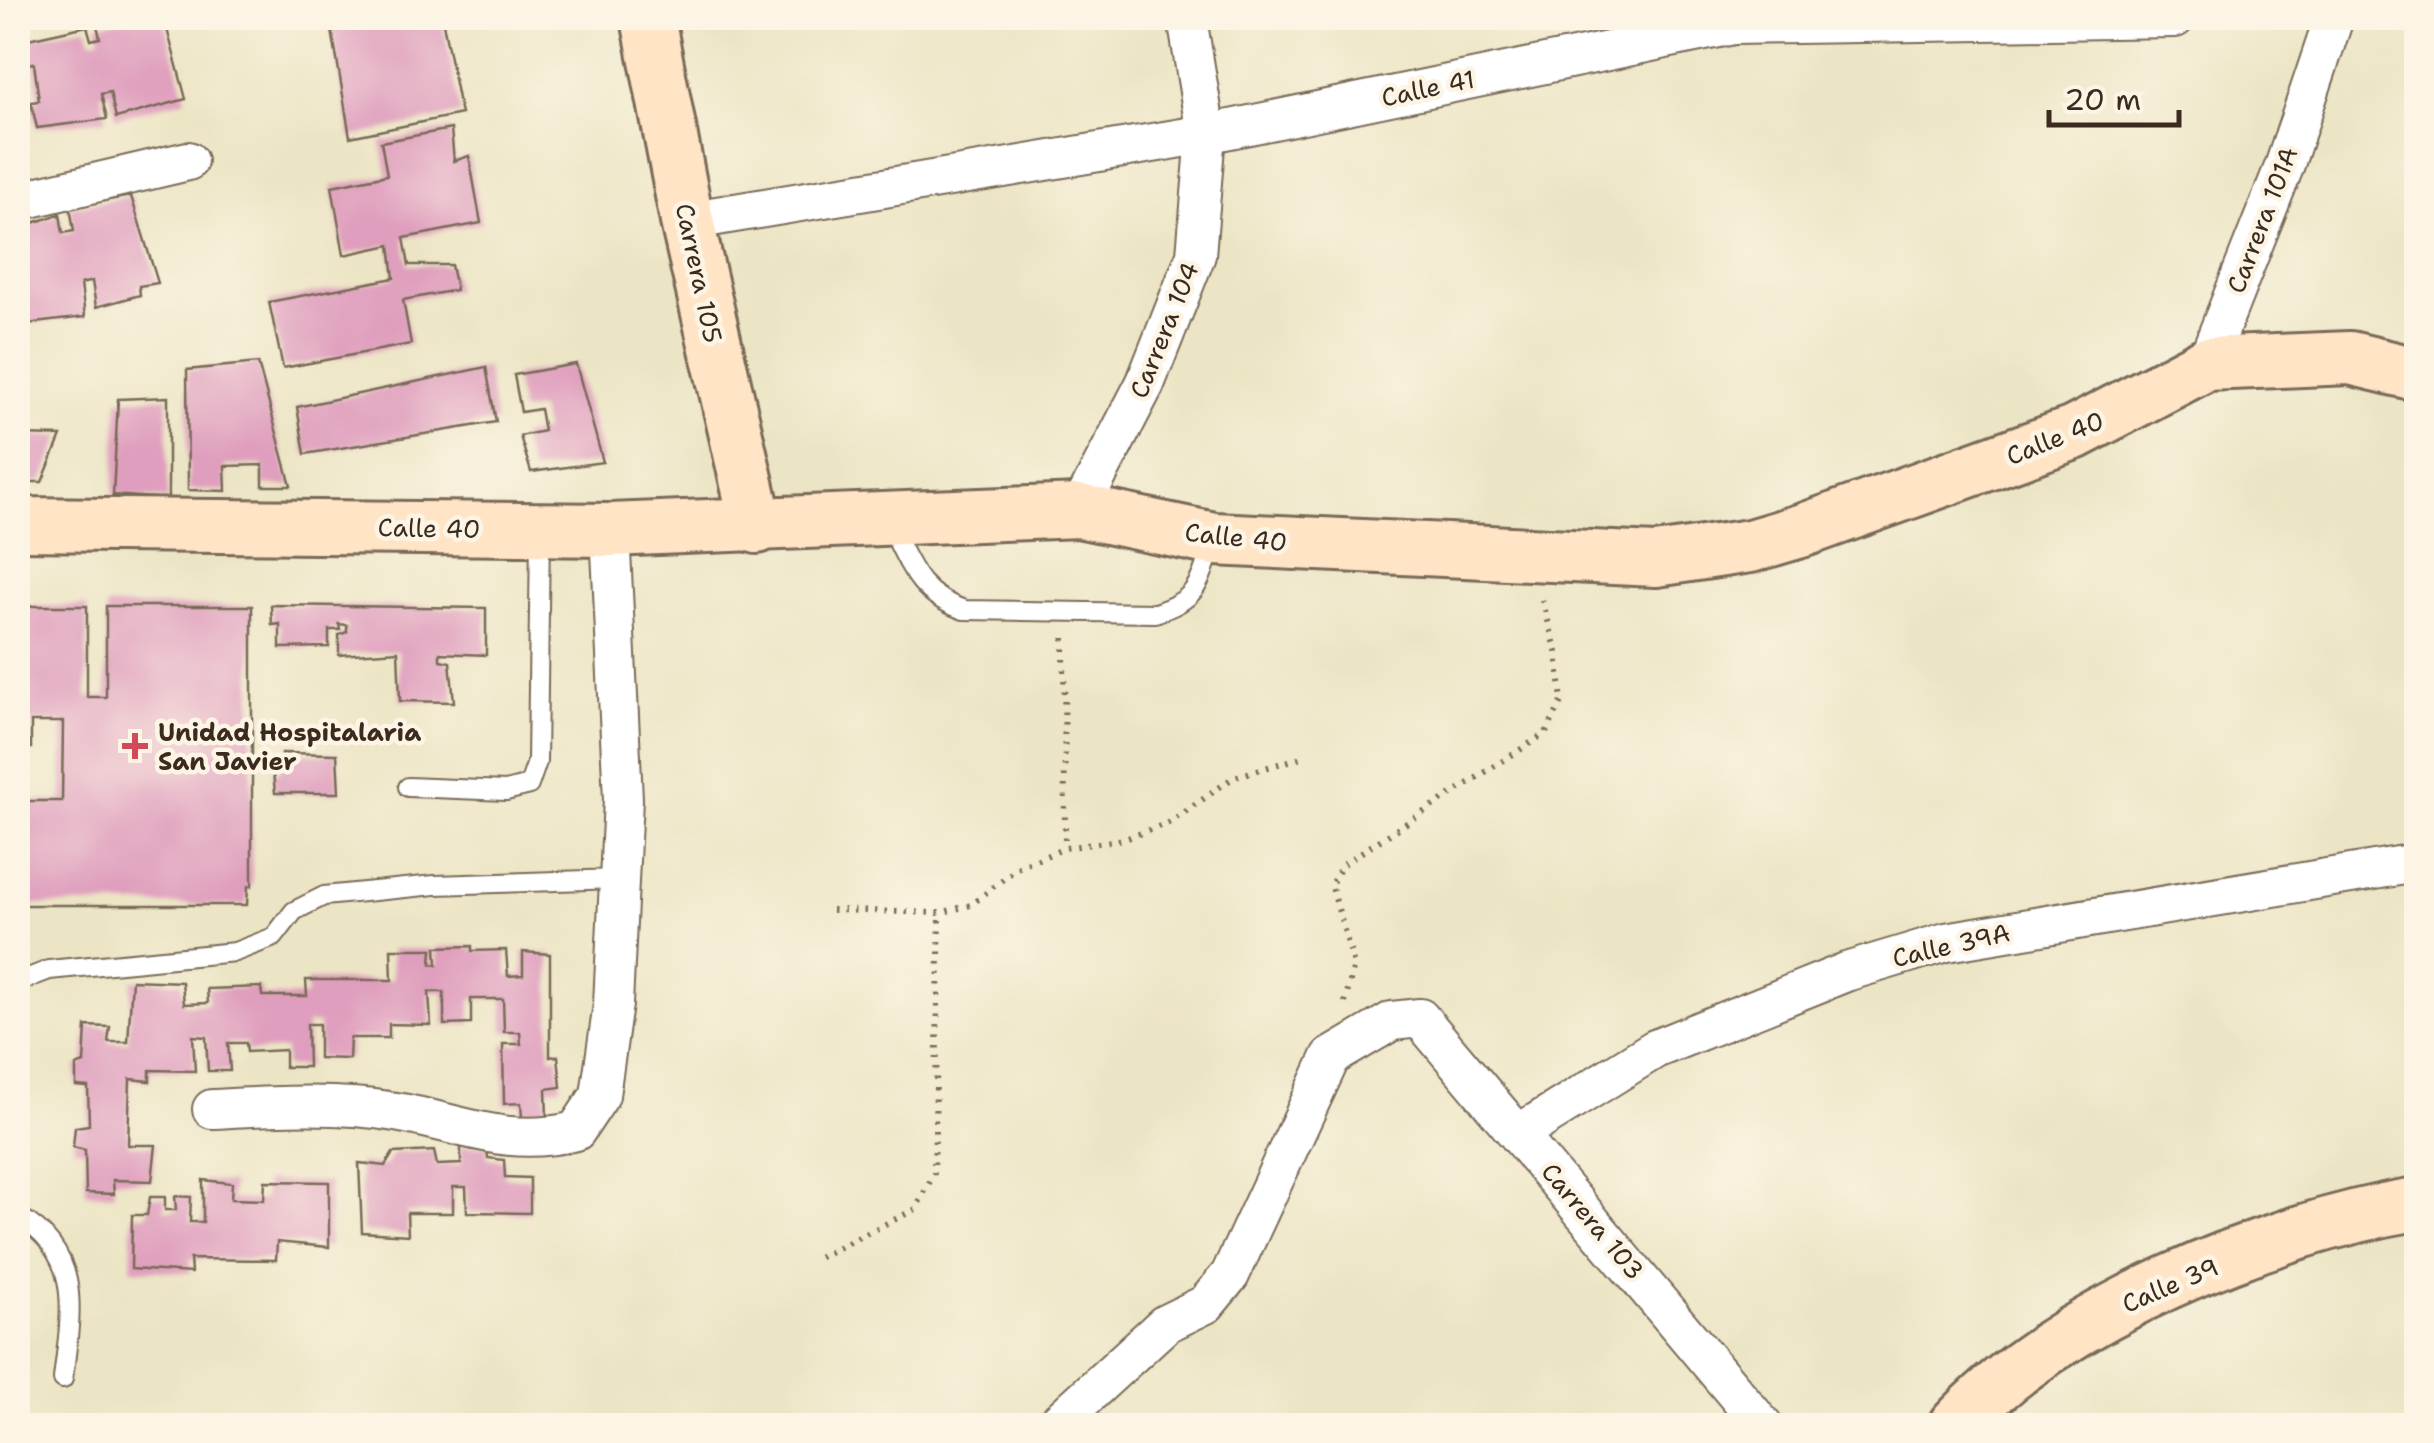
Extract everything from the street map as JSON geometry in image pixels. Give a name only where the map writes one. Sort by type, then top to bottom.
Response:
[{"type":"street","name":"Carrera 105","points":[[648,18],[687,220],[756,527]]},
{"type":"street","name":"Carrera 104","points":[[1079,511],[1145,384],[1196,255],[1206,134],[1188,18]]},
{"type":"street","name":"Calle 41","points":[[687,220],[1206,134],[1733,21],[2174,18]]},
{"type":"street","name":"Carrera 101A","points":[[2206,364],[2284,167],[2334,18]]},
{"type":"street","points":[[18,202],[188,162]]},
{"type":"street","name":"Calle 40","points":[[18,524],[610,530],[1079,511],[1214,539],[1656,560],[1750,546],[2074,433],[2206,364],[2350,358],[2416,374]]},
{"type":"street","points":[[212,1108],[304,1104],[394,1112],[536,1140],[576,1130],[600,1095],[612,1004],[622,798],[610,530]]},
{"type":"street","name":"Calle 39A","points":[[1520,1134],[1655,1049],[1846,972],[1946,942],[2416,862]]},
{"type":"street","name":"Carrera 103","points":[[1331,1057],[1392,1021],[1420,1018],[1764,1426]]},
{"type":"street","points":[[1054,1426],[1165,1324],[1206,1304],[1230,1274],[1331,1057]]},
{"type":"street","name":"Calle 39","points":[[1955,1426],[2030,1357],[2086,1322],[2259,1248],[2322,1226],[2416,1204]]},
{"type":"lane","points":[[887,521],[921,586],[940,602],[964,610],[1154,612],[1181,605],[1198,587],[1214,539]]},
{"type":"lane","points":[[408,787],[506,792],[529,785],[537,762],[540,529]]},
{"type":"lane","points":[[18,982],[49,970],[234,952],[274,937],[294,911],[324,896],[435,885],[617,879]]},
{"type":"lane","points":[[18,1216],[44,1232],[66,1269],[70,1312],[64,1378]]},
{"type":"path","points":[[1331,1057],[1354,965],[1331,884],[1344,864],[1546,733],[1562,702],[1557,652],[1530,557]]},
{"type":"path","points":[[1064,612],[1065,848]]},
{"type":"path","points":[[832,910],[940,912],[971,906],[1017,868],[1065,848],[1125,839],[1171,822],[1234,777],[1306,756]]},
{"type":"path","points":[[819,1258],[916,1209],[934,1173],[940,912]]},
{"type":"building","points":[[133,18],[164,18],[186,99],[116,118],[110,92],[101,94],[107,119],[37,128],[31,102],[39,101],[34,63],[21,65],[19,41],[87,26],[91,40],[100,38],[97,25]]},
{"type":"building","points":[[330,18],[442,18],[461,114],[350,137]]},
{"type":"building","points":[[451,129],[454,161],[469,156],[481,223],[404,238],[409,265],[451,265],[456,290],[403,300],[411,344],[283,368],[269,302],[394,278],[390,245],[344,255],[332,186],[387,175],[381,142]]},
{"type":"building","points":[[131,196],[158,283],[139,286],[140,295],[96,307],[92,281],[81,284],[85,317],[18,325],[18,228],[60,214],[63,233],[74,231],[70,207]]},
{"type":"building","points":[[258,363],[291,486],[263,486],[263,465],[225,466],[226,491],[188,490],[187,370]]},
{"type":"building","points":[[576,364],[603,462],[531,472],[520,436],[544,431],[540,409],[521,412],[514,375]]},
{"type":"building","points":[[486,367],[496,422],[305,454],[297,407]]},
{"type":"building","points":[[168,397],[168,499],[113,495],[118,399]]},
{"type":"building","points":[[18,435],[61,436],[42,482],[18,482]]},
{"type":"building","points":[[271,605],[486,608],[486,655],[440,653],[440,660],[450,662],[454,702],[400,701],[398,651],[339,655],[339,635],[347,632],[347,625],[339,624],[340,630],[329,630],[329,647],[280,648],[280,624],[272,625]]},
{"type":"building","name":"Unidad Hospitalaria San Javier","points":[[18,606],[87,606],[87,697],[106,697],[106,606],[252,606],[252,886],[248,886],[247,905],[18,905],[18,801],[62,801],[63,722],[31,722],[31,748],[18,748]]},
{"type":"building","points":[[282,753],[337,754],[339,793],[275,793],[273,772],[280,772]]},
{"type":"building","points":[[472,946],[472,951],[506,950],[508,976],[523,975],[523,952],[550,954],[550,1057],[558,1056],[561,1087],[546,1089],[547,1118],[522,1118],[521,1103],[504,1104],[503,1044],[521,1044],[520,1032],[504,1032],[503,999],[471,999],[471,1024],[444,1025],[444,992],[429,992],[431,1025],[389,1024],[389,1038],[350,1038],[349,1059],[319,1058],[319,1024],[307,1024],[308,1067],[285,1067],[285,1050],[247,1052],[246,1043],[228,1043],[230,1071],[208,1071],[206,1037],[193,1036],[195,1071],[150,1070],[150,1081],[130,1079],[128,1145],[156,1145],[152,1181],[113,1180],[114,1194],[86,1193],[85,1150],[73,1147],[75,1127],[89,1125],[88,1087],[76,1086],[76,1066],[84,1063],[86,1026],[110,1027],[108,1042],[128,1042],[132,980],[182,982],[184,1004],[208,1003],[207,989],[261,987],[262,996],[307,996],[306,980],[392,980],[391,949],[432,949],[431,964],[437,965],[436,947]]},
{"type":"building","points":[[461,1146],[487,1146],[488,1158],[504,1160],[505,1177],[530,1178],[530,1213],[467,1212],[466,1187],[453,1187],[453,1213],[407,1213],[408,1235],[362,1232],[359,1163],[385,1166],[393,1153],[434,1151],[437,1165],[461,1164]]},
{"type":"building","points":[[203,1180],[232,1183],[231,1199],[264,1200],[265,1181],[329,1182],[329,1247],[277,1242],[276,1260],[190,1259],[191,1273],[131,1269],[132,1215],[147,1215],[150,1197],[165,1197],[165,1210],[176,1210],[175,1196],[191,1197],[190,1222],[203,1222]]},
{"type":"place","name":"Unidad Hospitalaria San Javier","points":[[135,746]]}]
